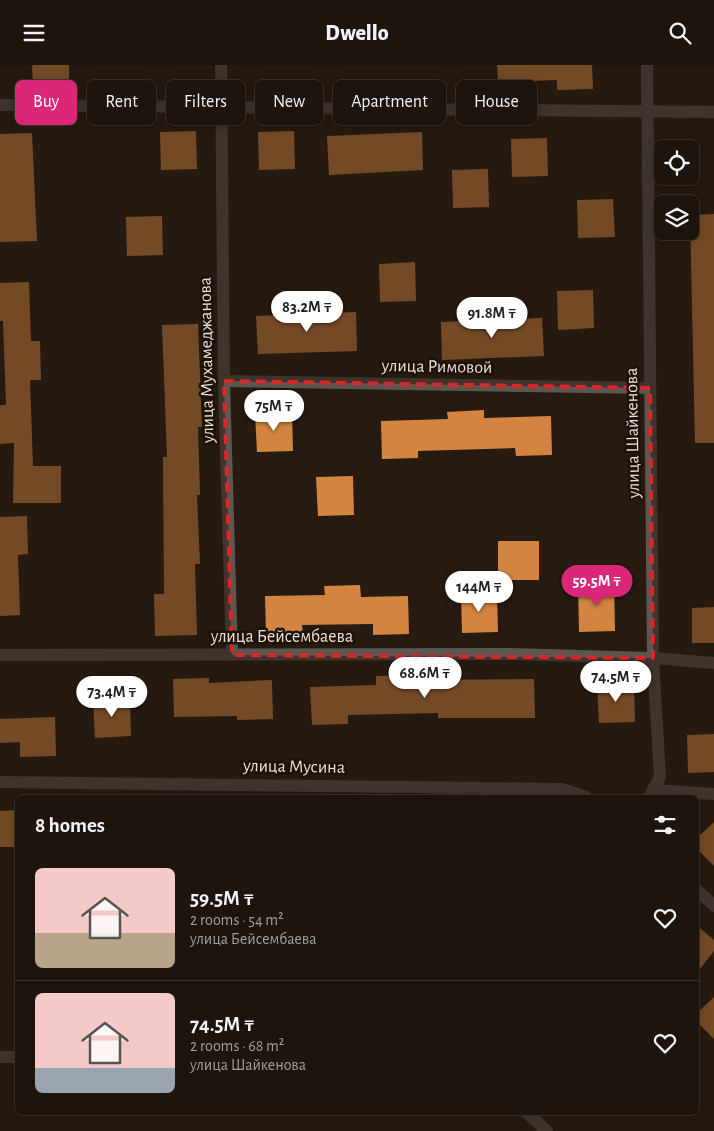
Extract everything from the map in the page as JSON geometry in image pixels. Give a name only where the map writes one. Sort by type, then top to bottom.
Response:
[{"type":"street","name":"улица Мухамеджанова","points":[[221,65],[221,80]]},
{"type":"street","name":"улица Шайкенова","points":[[647,65],[653,658],[660,777],[651,794]]},
{"type":"street","points":[[0,105],[166,107]]},
{"type":"street","points":[[245,107],[714,112]]},
{"type":"street","name":"улица Мухамеджанова","points":[[221,125],[224,381],[232,655]]},
{"type":"street","name":"улица Римовой","points":[[224,381],[650,388]]},
{"type":"street","name":"улица Бейсембаева","points":[[0,655],[509,654],[653,658],[714,663]]},
{"type":"street","name":"улица Мусина","points":[[0,782],[562,789],[580,795]]},
{"type":"street","points":[[651,794],[714,794]]},
{"type":"street","points":[[699,892],[714,906]]},
{"type":"street","points":[[0,1057],[15,1057]]},
{"type":"street","points":[[529,1115],[547,1131]]},
{"type":"highlighted area","points":[[224,381],[650,388],[653,658],[232,655]]},
{"type":"building","points":[[32,65],[69,65],[69,80],[33,80]]},
{"type":"building","points":[[497,65],[592,65],[593,89],[557,90],[557,80],[498,80]]},
{"type":"building","points":[[196,131],[197,169],[161,170],[160,132]]},
{"type":"building","points":[[294,131],[295,169],[259,170],[258,132]]},
{"type":"building","points":[[422,132],[423,170],[329,175],[327,136]]},
{"type":"building","points":[[32,133],[37,241],[0,242],[0,134]]},
{"type":"building","points":[[547,138],[548,176],[512,177],[511,139]]},
{"type":"building","points":[[488,169],[489,207],[453,208],[452,170]]},
{"type":"building","points":[[613,199],[615,237],[578,238],[577,200]]},
{"type":"building","points":[[714,214],[714,443],[695,443],[691,240],[699,240],[699,215]]},
{"type":"building","points":[[162,216],[163,255],[127,256],[126,217]]},
{"type":"building","points":[[415,262],[416,301],[380,302],[379,264]]},
{"type":"building","points":[[29,282],[31,341],[40,341],[41,380],[30,380],[33,466],[61,466],[61,503],[13,503],[14,443],[0,444],[0,405],[6,405],[3,321],[0,321],[0,283]]},
{"type":"building","points":[[593,290],[594,328],[558,330],[557,291]]},
{"type":"building","points":[[356,312],[357,351],[258,354],[256,316]]},
{"type":"building","points":[[542,318],[544,356],[442,360],[441,322]]},
{"type":"building","points":[[198,324],[202,427],[198,427],[200,495],[197,495],[200,564],[195,564],[197,635],[155,636],[154,594],[164,594],[163,457],[167,457],[162,325]]},
{"type":"building","points":[[484,410],[484,418],[551,416],[552,455],[516,456],[515,448],[418,451],[418,458],[382,459],[381,421],[448,419],[447,412]]},
{"type":"building","points":[[292,413],[293,451],[257,452],[255,414]]},
{"type":"building","points":[[353,476],[354,515],[318,516],[316,477]]},
{"type":"building","points":[[27,516],[28,554],[18,555],[20,615],[0,616],[0,517]]},
{"type":"building","points":[[498,541],[539,541],[539,580],[498,580]]},
{"type":"building","points":[[614,583],[615,631],[579,632],[578,584]]},
{"type":"building","points":[[360,585],[361,597],[408,596],[409,634],[373,635],[373,624],[302,625],[303,634],[266,635],[265,596],[325,595],[324,586]]},
{"type":"building","points":[[497,594],[498,632],[462,633],[461,595]]},
{"type":"building","points":[[714,607],[714,643],[692,643],[692,608]]},
{"type":"building","points":[[413,675],[413,680],[534,679],[535,718],[438,718],[438,713],[348,715],[348,724],[312,725],[310,687],[376,685],[376,676]]},
{"type":"building","points":[[209,678],[209,683],[272,680],[273,719],[237,720],[237,716],[174,717],[173,679]]},
{"type":"building","points":[[634,684],[635,722],[599,723],[597,685]]},
{"type":"building","points":[[130,698],[131,736],[95,738],[93,699]]},
{"type":"building","points":[[55,717],[56,756],[20,757],[20,742],[0,743],[0,719]]},
{"type":"building","points":[[714,734],[714,772],[688,773],[687,735]]},
{"type":"building","points":[[15,810],[15,847],[0,847],[0,811]]},
{"type":"building","points":[[714,822],[714,866],[699,851],[699,836]]},
{"type":"building","points":[[699,928],[714,940],[714,951],[699,970]]},
{"type":"building","points":[[714,997],[714,1039],[699,1024],[699,1011]]}]
